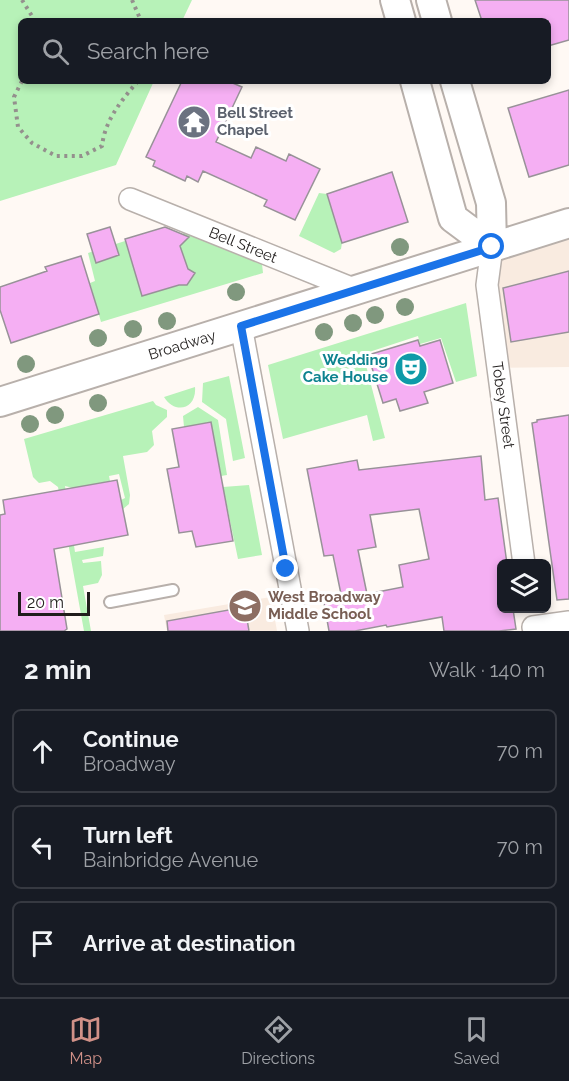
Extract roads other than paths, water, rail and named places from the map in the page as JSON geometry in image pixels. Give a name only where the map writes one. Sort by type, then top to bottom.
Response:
[{"type":"main road","points":[[395,0],[400,18]]},
{"type":"main road","points":[[431,0],[436,18]]},
{"type":"main road","points":[[416,84],[453,218],[492,247]]},
{"type":"main road","name":"Tobey Street","points":[[456,84],[491,203],[492,247]]},
{"type":"main road","name":"Broadway","points":[[0,402],[569,223]]},
{"type":"street","name":"Bell Street","points":[[130,200],[356,290]]},
{"type":"street","name":"Tobey Street","points":[[492,247],[487,285],[523,559]]},
{"type":"street","points":[[241,326],[298,631]]},
{"type":"street","points":[[532,622],[569,622]]},
{"type":"lane","points":[[110,602],[172,590]]},
{"type":"place","name":"Bell Street Chapel","points":[[194,122]]},
{"type":"place","name":"Wedding Cake House","points":[[411,369]]},
{"type":"place","name":"West Broadway Middle School","points":[[245,606]]}]
